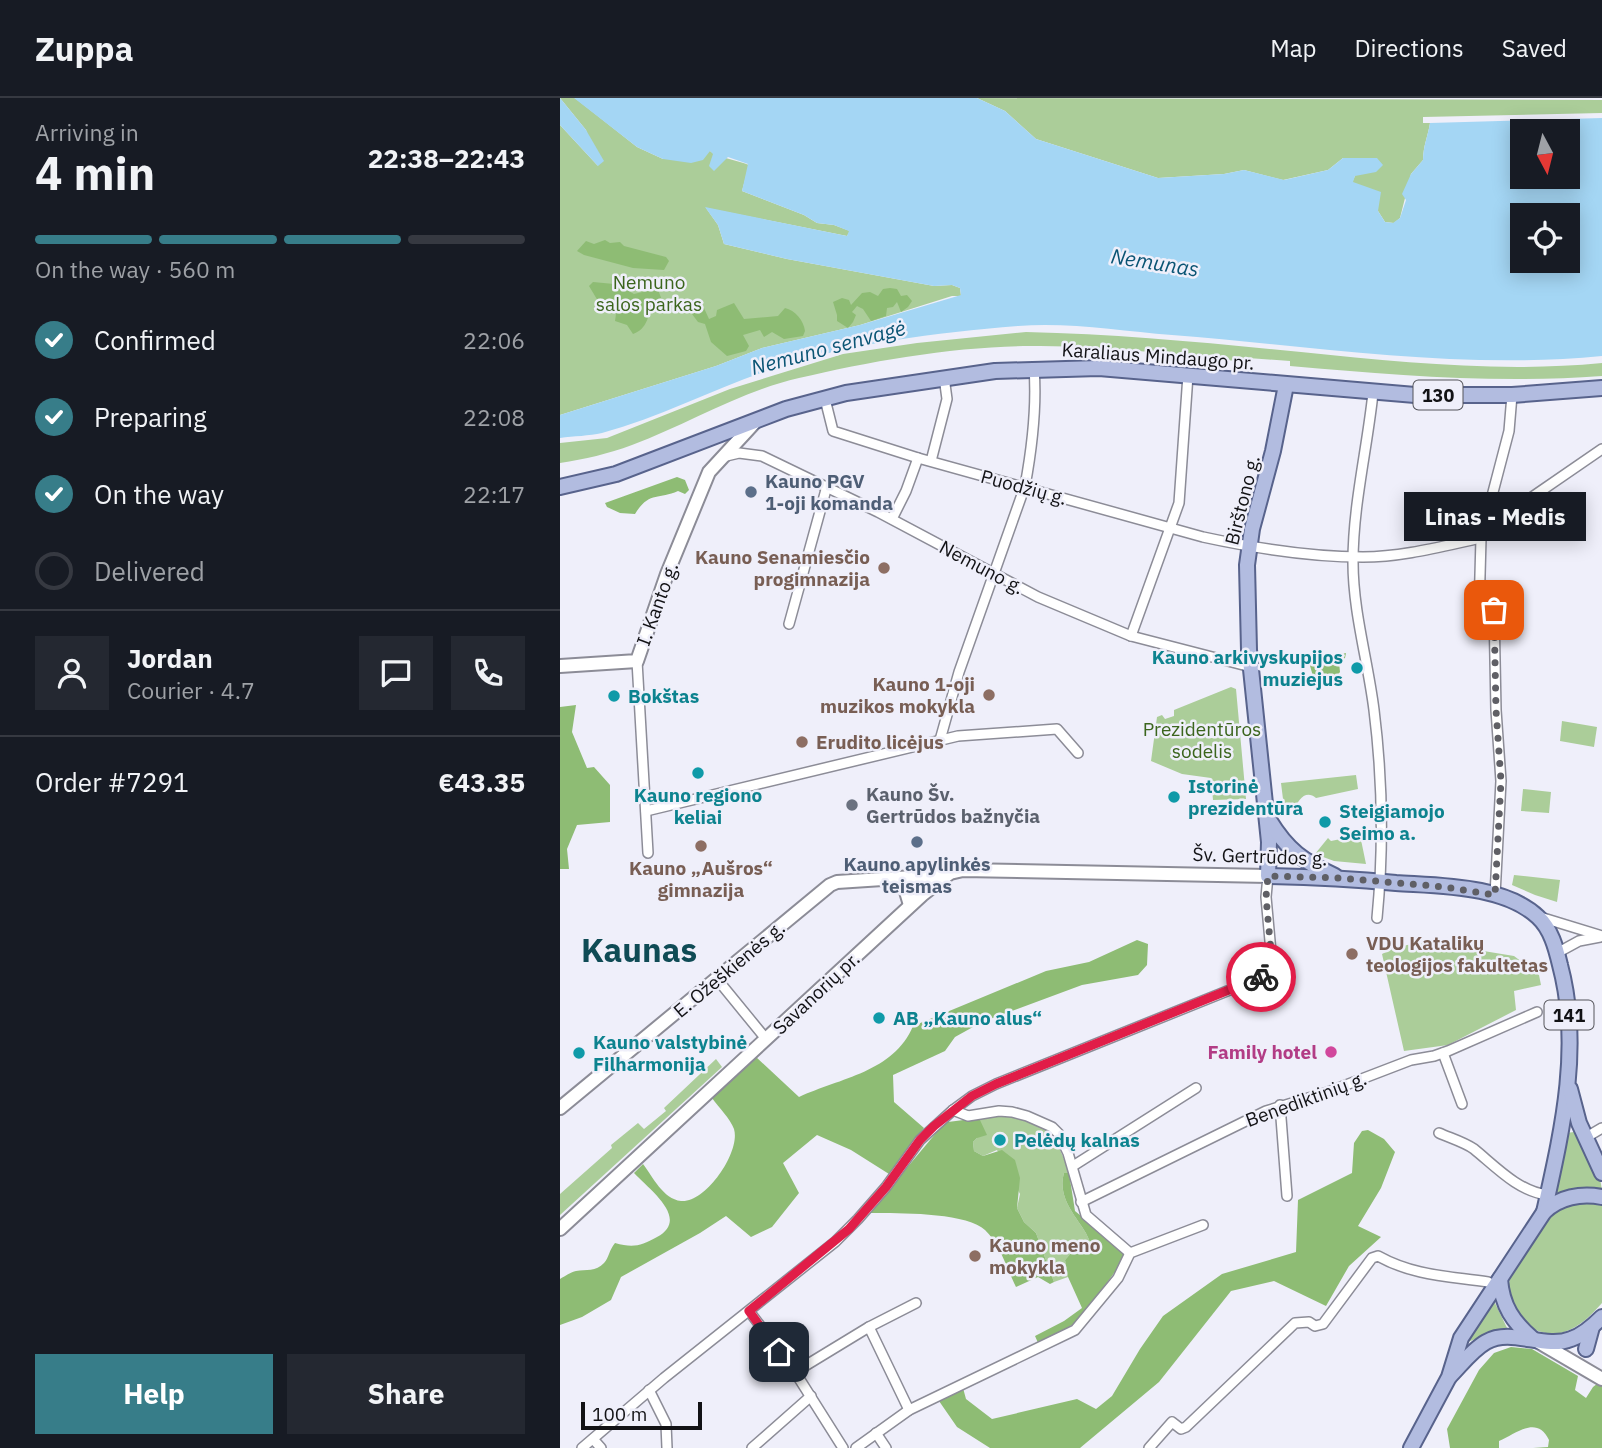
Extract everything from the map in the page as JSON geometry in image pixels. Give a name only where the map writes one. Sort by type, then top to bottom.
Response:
[{"type":"main road","name":"Karaliaus Mindaugo pr.","points":[[560,487],[617,474],[786,409],[825,398],[944,377],[1034,368],[1085,367],[1373,393],[1512,395],[1602,388]]},
{"type":"main road","name":"Birštono g.","points":[[1268,876],[1270,854],[1251,667],[1247,598],[1249,547],[1281,418],[1286,385]]},
{"type":"main road","name":"I. Kanto g.","points":[[637,662],[667,574],[709,472],[756,421]]},
{"type":"main road","points":[[560,666],[637,662]]},
{"type":"main road","points":[[1265,814],[1289,849],[1339,878]]},
{"type":"main road","name":"Šv. Gertrūdos g.","points":[[837,882],[963,870],[1339,878],[1473,890],[1513,902],[1538,917]]},
{"type":"main road","name":"Savanorių pr.","points":[[560,1229],[911,905],[950,873]]},
{"type":"main road","points":[[895,878],[904,886],[911,905]]},
{"type":"main road","name":"E. Ožeškienės g.","points":[[562,1109],[821,891],[837,882]]},
{"type":"main road","name":"141","points":[[1497,1282],[1544,1212],[1563,1121],[1568,1079],[1568,1005],[1557,953],[1549,931],[1538,917]]},
{"type":"main road","name":"141","points":[[1568,1079],[1579,1123],[1602,1172]]},
{"type":"main road","points":[[1544,1212],[1551,1205],[1578,1196],[1602,1197]]},
{"type":"main road","points":[[1497,1282],[1509,1315],[1517,1326],[1533,1339],[1600,1377]]},
{"type":"main road","points":[[1411,1448],[1449,1377],[1461,1338],[1497,1282]]},
{"type":"main road","points":[[1449,1377],[1485,1343],[1502,1337],[1552,1342],[1570,1340],[1597,1322]]},
{"type":"main road","points":[[1597,1322],[1586,1349],[1589,1365],[1600,1377]]},
{"type":"street","points":[[940,740],[958,672],[1025,486],[1033,422],[1034,368]]},
{"type":"street","points":[[1131,636],[1179,503],[1188,375]]},
{"type":"street","points":[[931,461],[947,399],[944,377]]},
{"type":"street","points":[[1373,393],[1358,486],[1353,556],[1361,639],[1374,710],[1383,794],[1377,918]]},
{"type":"street","points":[[1479,612],[1481,538],[1510,426],[1512,395]]},
{"type":"street","name":"Puodžių g.","points":[[825,398],[833,431],[918,458],[1170,528],[1249,547],[1353,556],[1388,555],[1481,538]]},
{"type":"street","points":[[1486,521],[1522,504],[1602,449]]},
{"type":"street","name":"Nemuno g.","points":[[722,457],[738,453],[762,456],[827,486],[1058,606],[1131,636],[1251,667]]},
{"type":"street","points":[[892,519],[918,458]]},
{"type":"street","points":[[789,624],[827,486]]},
{"type":"street","points":[[1494,610],[1501,781],[1495,895]]},
{"type":"street","name":"I. Kanto g.","points":[[637,662],[648,853]]},
{"type":"street","points":[[646,811],[940,740],[985,733],[1057,729],[1078,753]]},
{"type":"street","points":[[582,1448],[649,1390],[849,1229],[892,1179],[920,1140],[972,1096],[1257,979],[1270,971],[1272,963],[1266,897],[1268,876]]},
{"type":"street","name":"Šv. Gertrūdos g.","points":[[1538,917],[1602,937]]},
{"type":"street","name":"Šv. Gertrūdos g.","points":[[1557,953],[1579,941],[1602,937]]},
{"type":"street","points":[[717,979],[766,1039]]},
{"type":"street","name":"Benediktinių g.","points":[[1081,1202],[1280,1105],[1325,1093],[1411,1060],[1443,1053],[1536,1012]]},
{"type":"street","points":[[1443,1053],[1462,1104]]},
{"type":"street","points":[[1073,1166],[1196,1088]]},
{"type":"street","points":[[1280,1105],[1287,1196]]},
{"type":"street","points":[[953,1110],[968,1115],[1012,1112],[1043,1122],[1059,1134],[1073,1166],[1086,1215],[1130,1253]]},
{"type":"street","points":[[1585,1138],[1602,1128]]},
{"type":"street","points":[[1439,1133],[1472,1147],[1491,1165],[1528,1189],[1547,1195]]},
{"type":"street","points":[[856,1448],[909,1410],[1075,1330],[1118,1278],[1130,1253],[1203,1225]]},
{"type":"street","points":[[1149,1448],[1172,1422],[1181,1429],[1186,1427],[1295,1323],[1309,1322],[1315,1326],[1323,1324],[1373,1258],[1378,1256],[1400,1268],[1415,1272],[1497,1282]]},
{"type":"street","points":[[795,1372],[869,1327],[916,1303]]},
{"type":"street","points":[[749,1311],[811,1395],[842,1448]]},
{"type":"street","points":[[869,1327],[909,1410]]},
{"type":"street","points":[[649,1390],[666,1424],[667,1448]]},
{"type":"street","points":[[752,1448],[811,1395]]},
{"type":"street","points":[[876,1433],[886,1448]]},
{"type":"street","points":[[593,1439],[601,1448]]},
{"type":"green space","name":"Nemuno salos parkas","points":[[560,98],[575,98],[637,147],[663,159],[710,151],[749,165],[742,191],[804,215],[817,223],[850,231],[847,236],[706,208],[718,225],[724,244],[787,259],[934,286],[952,285],[960,288],[961,296],[952,296],[860,325],[762,348],[716,366],[560,415],[560,125],[598,166],[586,130]]},
{"type":"green space","points":[[977,98],[1602,100],[1602,113],[1423,117],[1423,123],[1430,123],[1423,160],[1411,174],[1400,218],[1394,223],[1385,222],[1352,182],[1355,176],[1343,158],[1328,170],[1283,180],[1244,170],[1224,174],[1158,178],[1036,139],[1005,111]]},
{"type":"green space","points":[[605,240],[610,243],[620,242],[624,246],[666,257],[669,261],[664,270],[633,268],[577,251],[586,241],[594,244]]},
{"type":"green space","points":[[593,282],[614,284],[634,294],[655,289],[662,300],[656,306],[651,303],[644,325],[633,334],[627,325],[615,321],[616,314],[598,301],[589,286]]},
{"type":"green space","points":[[883,289],[897,289],[901,296],[907,295],[912,301],[901,312],[897,302],[893,307],[887,308],[886,316],[871,321],[863,309],[857,306],[852,312],[856,315],[848,328],[837,321],[833,302],[842,298],[849,300],[851,305],[862,293],[870,292],[878,296]]},
{"type":"green space","points":[[734,303],[744,319],[778,316],[785,308],[789,309],[803,323],[803,336],[784,339],[772,332],[764,337],[760,330],[743,335],[749,346],[746,351],[727,356],[711,342],[705,324],[698,322],[692,314],[696,308],[704,308],[709,319],[716,316],[717,310]]},
{"type":"green space","points":[[1026,332],[1164,339],[1451,365],[1526,367],[1602,363],[1602,376],[1524,379],[1446,377],[1290,366],[1290,361],[1248,358],[1247,362],[1085,347],[974,349],[884,360],[777,384],[735,399],[632,445],[560,463],[560,443],[607,438],[730,389],[843,354]]},
{"type":"green space","points":[[677,477],[685,480],[689,490],[685,494],[678,491],[649,499],[635,514],[620,513],[607,507],[605,503]]},
{"type":"green space","points":[[1346,653],[1345,658],[1339,662],[1340,672],[1333,681],[1321,684],[1314,680],[1309,662]]},
{"type":"green space","name":"Prezidentūros sodelis","points":[[1231,687],[1236,689],[1246,799],[1213,800],[1211,778],[1182,774],[1151,761],[1157,717],[1162,715],[1165,719],[1174,716],[1174,710]]},
{"type":"green space","points":[[576,705],[572,732],[587,768],[594,767],[610,785],[610,822],[577,825],[567,849],[569,869],[560,869],[560,707]]},
{"type":"green space","points":[[1562,721],[1597,727],[1594,747],[1560,741]]},
{"type":"green space","points":[[1356,775],[1358,789],[1316,798],[1305,795],[1295,810],[1284,807],[1281,783]]},
{"type":"green space","points":[[1523,789],[1551,792],[1549,813],[1521,811]]},
{"type":"green space","points":[[1360,835],[1366,864],[1334,861],[1315,854],[1328,838],[1331,841]]},
{"type":"green space","points":[[1514,875],[1560,880],[1557,902],[1512,885]]},
{"type":"green space","points":[[1137,940],[1148,944],[1147,965],[1138,975],[1082,985],[982,1022],[955,1037],[945,1051],[893,1075],[894,1102],[924,1128],[889,1174],[851,1150],[817,1135],[783,1163],[799,1193],[772,1227],[751,1237],[726,1216],[621,1277],[611,1300],[582,1317],[560,1325],[560,1279],[574,1272],[601,1266],[615,1243],[632,1246],[641,1244],[666,1230],[670,1222],[664,1205],[634,1173],[643,1164],[664,1192],[681,1201],[690,1200],[700,1194],[719,1175],[727,1163],[735,1139],[734,1129],[712,1098],[756,1057],[799,1097],[879,1064],[893,1054],[913,1026],[1046,971],[1089,962]]},
{"type":"green space","points":[[1416,943],[1441,944],[1514,956],[1539,975],[1541,985],[1514,991],[1516,1010],[1448,1045],[1404,1051],[1382,954]]},
{"type":"green space","points":[[716,1059],[722,1067],[560,1215],[560,1194],[638,1123],[644,1129],[666,1111],[664,1108]]},
{"type":"green space","points":[[996,1115],[1036,1123],[1052,1137],[1064,1158],[1069,1173],[1064,1173],[1062,1186],[1065,1197],[1090,1244],[1090,1252],[1071,1253],[1065,1260],[1068,1277],[1054,1282],[1036,1233],[1024,1222],[1017,1208],[1020,1194],[997,1150],[983,1156],[974,1151],[973,1142],[977,1138],[979,1118]]},
{"type":"green space","points":[[979,1118],[987,1135],[973,1142],[974,1151],[983,1156],[1002,1150],[1015,1160],[1020,1178],[1017,1208],[1024,1222],[1036,1233],[1054,1282],[1050,1284],[1038,1277],[1016,1287],[995,1242],[976,1224],[930,1215],[869,1213],[941,1127],[948,1122]]},
{"type":"green space","points":[[1368,1130],[1384,1139],[1395,1152],[1381,1188],[1358,1226],[1381,1237],[1349,1266],[1326,1306],[1274,1281],[1231,1291],[1159,1382],[1080,1448],[990,1448],[957,1427],[939,1401],[963,1388],[966,1399],[992,1419],[1077,1399],[1096,1409],[1112,1396],[1163,1316],[1222,1274],[1296,1252],[1298,1200],[1352,1173],[1354,1143],[1362,1131]]},
{"type":"green space","points":[[1574,1132],[1599,1176],[1602,1192],[1552,1200],[1566,1133]]},
{"type":"green space","points":[[1064,1173],[1069,1173],[1075,1211],[1122,1250],[1125,1258],[1080,1320],[1039,1345],[1035,1336],[1082,1308],[1068,1277],[1065,1260],[1071,1253],[1090,1252],[1090,1244],[1069,1208],[1062,1186]]},
{"type":"green space","points":[[1590,1201],[1602,1204],[1602,1303],[1570,1330],[1550,1333],[1535,1330],[1522,1322],[1513,1311],[1509,1294],[1510,1278],[1531,1241],[1551,1216],[1566,1206]]},
{"type":"green space","points":[[1494,1301],[1508,1330],[1495,1331],[1468,1342]]},
{"type":"green space","points":[[1511,1347],[1532,1349],[1578,1376],[1575,1390],[1586,1398],[1602,1380],[1602,1448],[1533,1448],[1548,1447],[1549,1440],[1539,1428],[1533,1427],[1499,1441],[1499,1448],[1450,1448],[1447,1429],[1479,1370],[1494,1353]]},
{"type":"water","points":[[560,98],[586,130],[604,161],[598,166],[560,125]]},
{"type":"water","points":[[574,98],[977,98],[1005,111],[1036,139],[1158,178],[1224,174],[1244,170],[1284,180],[1328,170],[1343,158],[1377,158],[1383,165],[1376,172],[1355,176],[1353,182],[1381,192],[1378,211],[1385,222],[1393,223],[1400,218],[1406,200],[1402,194],[1411,174],[1423,160],[1430,123],[1510,121],[1510,189],[1580,189],[1580,119],[1568,119],[1602,118],[1602,356],[1548,360],[1441,358],[1056,325],[1018,326],[925,336],[832,352],[772,369],[624,426],[597,434],[560,438],[560,415],[716,366],[762,348],[860,325],[961,295],[960,288],[952,285],[934,286],[787,259],[724,244],[718,225],[705,207],[847,236],[849,231],[834,225],[817,223],[804,215],[742,191],[748,164],[728,157],[714,171],[709,166],[713,154],[710,151],[703,160],[691,163],[663,159],[637,147]]},
{"type":"way so far","points":[[1261,977],[1270,971],[1272,963],[1266,897],[1268,876],[1339,878],[1473,890],[1495,895],[1501,781],[1494,610]]},
{"type":"place","name":"Kauno PGV 1-oji komanda","points":[[751,492]]},
{"type":"place","name":"Kauno Senamiesčio progimnazija","points":[[884,568]]},
{"type":"place","name":"Linas - Medis","points":[[1494,610]]},
{"type":"place","name":"Kauno arkivyskupijos muziejus","points":[[1357,668]]},
{"type":"place","name":"Kauno 1-oji muzikos mokykla","points":[[989,695]]},
{"type":"place","name":"Bokštas","points":[[614,696]]},
{"type":"place","name":"Erudito licėjus","points":[[802,742]]},
{"type":"place","name":"Kauno regiono keliai","points":[[698,773]]},
{"type":"place","name":"Istorinė prezidentūra","points":[[1174,797]]},
{"type":"place","name":"Kauno Šv. Gertrūdos bažnyčia","points":[[852,805]]},
{"type":"place","name":"Steigiamojo Seimo a.","points":[[1325,822]]},
{"type":"place","name":"Kauno apylinkės teismas","points":[[917,842]]},
{"type":"place","name":"Kauno „Aušros“ gimnazija","points":[[701,846]]},
{"type":"place","name":"VDU Katalikų teologijos fakultetas","points":[[1352,954]]},
{"type":"place","name":"AB „Kauno alus“","points":[[879,1018]]},
{"type":"place","name":"Family hotel","points":[[1331,1052]]},
{"type":"place","name":"Kauno valstybinė Filharmonija","points":[[579,1053]]},
{"type":"place","name":"Pelėdų kalnas","points":[[1000,1140]]},
{"type":"place","name":"Kauno meno mokykla","points":[[975,1256]]},
{"type":"district","name":"Kaunas","points":[[639,949]]},
{"type":"route","points":[[779,1352],[749,1311],[849,1229],[886,1187],[913,1148],[953,1110],[972,1096],[996,1084],[1261,977]]},
{"type":"water label","name":"Nemunas","points":[[1155,262]]},
{"type":"water label","name":"Nemuno senvagė","points":[[828,347]]}]
